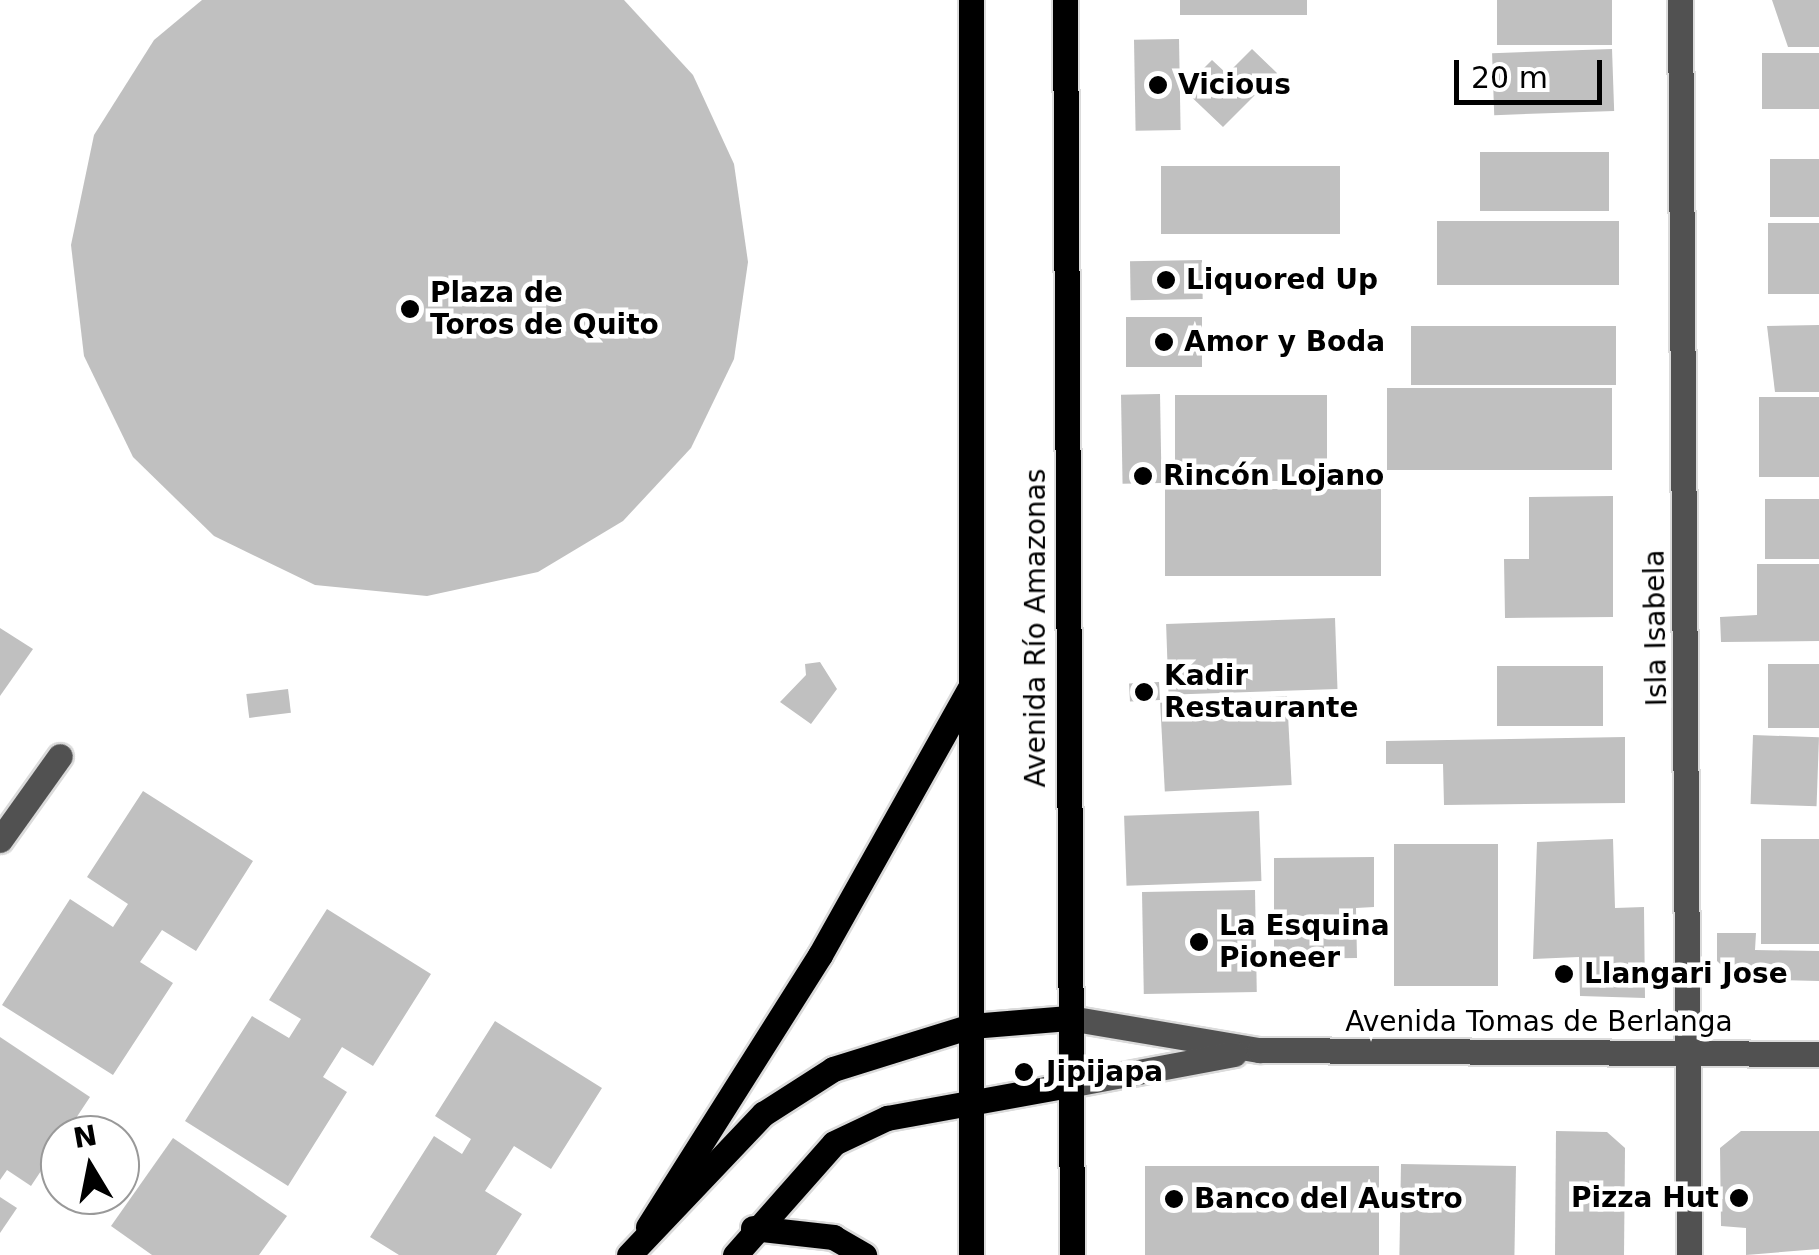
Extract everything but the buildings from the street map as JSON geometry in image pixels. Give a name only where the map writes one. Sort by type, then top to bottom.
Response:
[{"type":"main road","points":[[971,0],[971,1255]]},
{"type":"main road","name":"Avenida Río Amazonas","points":[[1065,0],[1068,1085],[1072,1255]]},
{"type":"main road","points":[[629,1255],[820,955],[971,686]]},
{"type":"main road","points":[[648,1227],[762,1114],[833,1069],[971,1026],[1068,1018]]},
{"type":"main road","points":[[735,1255],[753,1228],[834,1143],[886,1118],[971,1099],[1068,1085]]},
{"type":"main road","points":[[753,1228],[833,1237],[864,1255]]},
{"type":"street","name":"Isla Isabela","points":[[1680,0],[1690,1255]]},
{"type":"street","points":[[0,840],[60,756]]},
{"type":"street","name":"Avenida Tomas de Berlanga","points":[[1068,1018],[1259,1050],[1819,1054]]},
{"type":"street","name":"Avenida Tomas de Berlanga","points":[[1068,1085],[1259,1050]]},
{"type":"place","name":"Vicious","points":[[1158,85]]},
{"type":"place","name":"Liquored Up","points":[[1166,280]]},
{"type":"place","name":"Plaza de Toros de Quito","points":[[410,309]]},
{"type":"place","name":"Amor y Boda","points":[[1164,342]]},
{"type":"place","name":"Rincón Lojano","points":[[1143,476]]},
{"type":"place","name":"Kadir Restaurante","points":[[1144,692]]},
{"type":"place","name":"La Esquina Pioneer","points":[[1199,942]]},
{"type":"place","name":"Llangari Jose","points":[[1564,974]]},
{"type":"place","name":"Jipijapa","points":[[1024,1072]]},
{"type":"place","name":"Pizza Hut","points":[[1739,1198]]},
{"type":"place","name":"Banco del Austro","points":[[1174,1199]]}]
